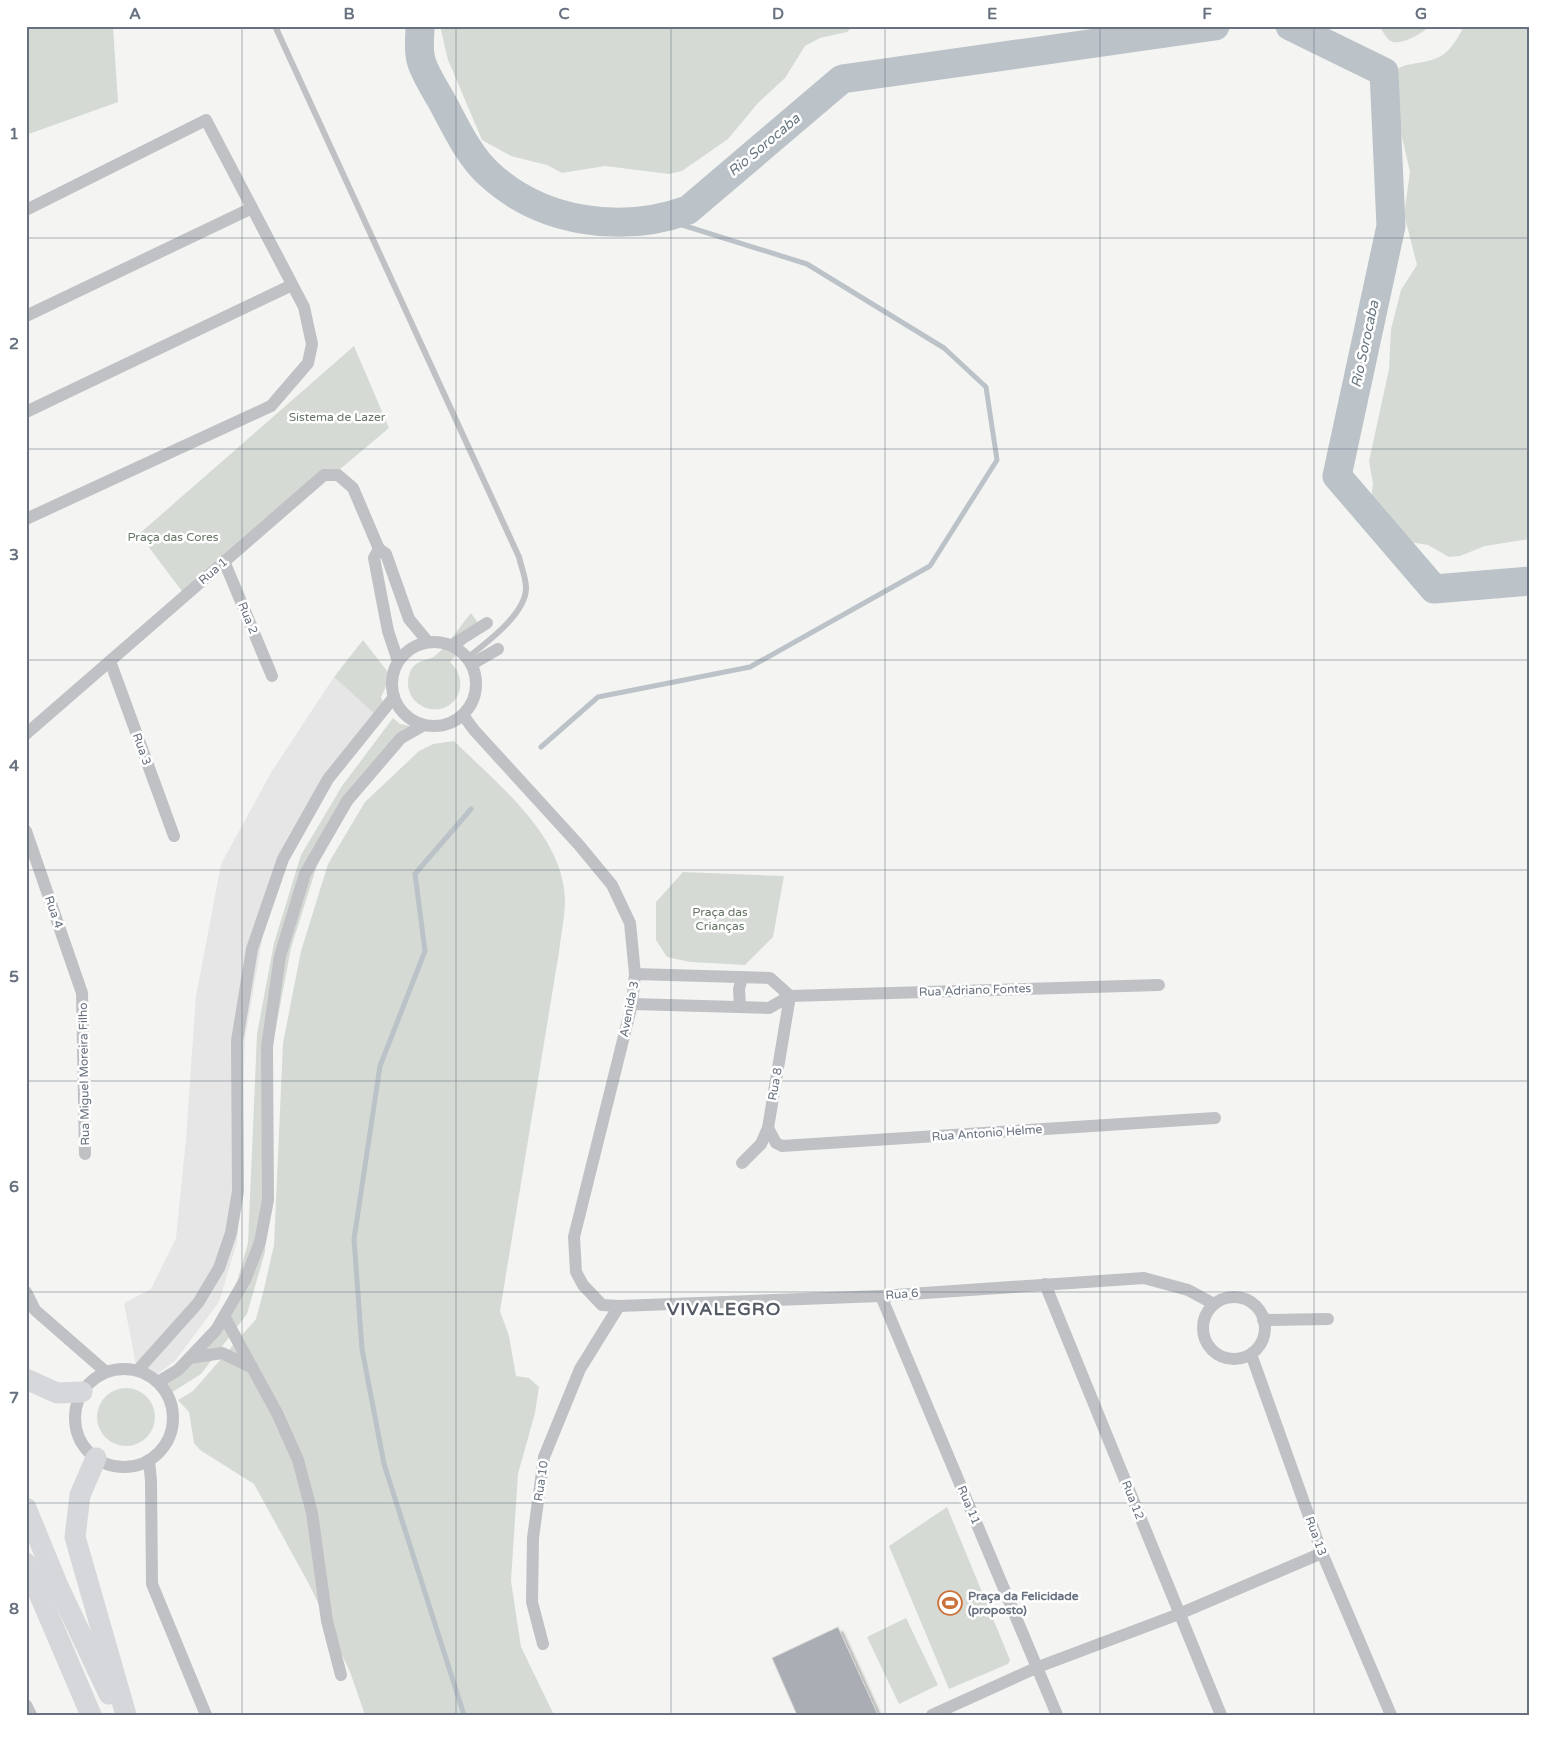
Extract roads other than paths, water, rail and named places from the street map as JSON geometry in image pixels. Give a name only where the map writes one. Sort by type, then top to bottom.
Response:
[{"type":"highway","points":[[26,1379],[57,1393],[82,1392]]},
{"type":"highway","points":[[96,1458],[80,1495],[75,1538],[81,1566],[126,1715]]},
{"type":"highway","points":[[26,1508],[58,1586],[118,1715]]},
{"type":"highway","points":[[26,1563],[91,1715]]},
{"type":"street","points":[[26,210],[206,120],[304,308],[312,344],[308,363],[271,406],[26,519]]},
{"type":"street","points":[[26,316],[252,208]]},
{"type":"street","points":[[26,412],[292,285]]},
{"type":"street","name":"Rua 1","points":[[26,734],[324,475],[338,475],[353,488],[379,549],[386,554],[409,619],[428,642]]},
{"type":"street","points":[[379,549],[374,558],[388,631],[398,662]]},
{"type":"street","name":"Rua 2","points":[[224,561],[272,676]]},
{"type":"street","points":[[452,645],[487,623]]},
{"type":"street","points":[[440,642],[452,645],[470,661],[476,677],[476,691],[472,704],[463,715],[451,723],[438,726],[424,725],[411,719],[401,710],[394,697],[392,685],[394,673],[398,662],[416,645],[440,642]]},
{"type":"street","points":[[470,661],[498,649]]},
{"type":"street","name":"Rua 3","points":[[110,661],[174,836]]},
{"type":"street","points":[[138,1370],[198,1303],[219,1268],[231,1233],[238,1191],[236,1041],[252,949],[283,858],[328,779],[394,697]]},
{"type":"street","name":"Avenida 3","points":[[463,715],[474,730],[579,845],[612,885],[630,923],[635,974],[632,1004],[574,1237],[576,1272],[589,1293]]},
{"type":"street","points":[[158,1382],[178,1370],[216,1330],[246,1280],[260,1242],[268,1200],[267,1047],[280,956],[305,874],[347,801],[401,738],[424,725]]},
{"type":"street","name":"Rua 4","points":[[26,831],[82,993]]},
{"type":"street","points":[[635,974],[770,978],[790,996]]},
{"type":"street","points":[[740,1006],[739,990],[742,978]]},
{"type":"street","name":"Rua Adriano Fontes","points":[[632,1004],[769,1008],[790,996],[1159,984]]},
{"type":"street","name":"Rua Miguel Moreira Filho","points":[[82,993],[85,1154]]},
{"type":"street","name":"Rua 8","points":[[742,1163],[761,1144],[768,1128],[790,996]]},
{"type":"street","name":"Rua Antonio Helme","points":[[768,1128],[776,1143],[782,1146],[1215,1118]]},
{"type":"street","name":"Rua 6","points":[[589,1293],[602,1304],[619,1306],[881,1296],[1144,1278],[1188,1290],[1214,1304]]},
{"type":"street","name":"Rua 12","points":[[1045,1284],[1220,1715]]},
{"type":"street","points":[[26,1292],[36,1310],[106,1372]]},
{"type":"street","name":"Rua 11","points":[[881,1296],[1058,1715]]},
{"type":"street","points":[[1228,1297],[1248,1300],[1256,1306],[1263,1320],[1264,1333],[1260,1342],[1251,1354],[1235,1359],[1215,1353],[1208,1345],[1204,1336],[1203,1325],[1206,1315],[1214,1304],[1228,1297]]},
{"type":"street","name":"Rua 10","points":[[543,1644],[532,1602],[533,1538],[544,1457],[580,1369],[619,1306]]},
{"type":"street","points":[[224,1316],[277,1413],[298,1460],[312,1513],[326,1621],[341,1676]]},
{"type":"street","points":[[1263,1320],[1328,1318]]},
{"type":"street","points":[[190,1358],[222,1354],[251,1367]]},
{"type":"street","name":"Rua 13","points":[[1251,1354],[1322,1553],[1390,1715]]},
{"type":"street","points":[[127,1368],[138,1370],[158,1382],[167,1393],[172,1407],[173,1421],[170,1435],[161,1449],[149,1460],[124,1467],[105,1463],[85,1448],[78,1435],[75,1420],[76,1406],[82,1392],[93,1380],[106,1372],[127,1368]]},
{"type":"street","points":[[149,1460],[152,1481],[152,1584],[206,1715]]},
{"type":"street","points":[[932,1715],[1038,1667],[1179,1614],[1322,1553]]},
{"type":"street","points":[[26,1704],[31,1715]]},
{"type":"lane","points":[[274,26],[519,557],[526,588],[521,603],[500,632],[470,661]]},
{"type":"waterway","name":"Rio Sorocaba","points":[[420,26],[421,60],[426,73],[465,144],[482,168],[510,191],[533,204],[558,213],[610,222],[637,221],[663,217],[688,210],[842,79],[1215,26]]},
{"type":"waterway","name":"Rio Sorocaba","points":[[1290,26],[1384,72],[1391,226],[1337,476],[1434,589],[1530,581]]},
{"type":"waterway","points":[[541,747],[598,697],[750,667],[930,566],[997,460],[986,387],[944,348],[807,264],[663,219]]},
{"type":"waterway","points":[[464,1715],[384,1464],[362,1349],[354,1239],[380,1066],[425,951],[415,874],[471,809]]},
{"type":"place","name":"Praça da Felicidade (proposto)","points":[[950,1603]]},
{"type":"district","name":"VIVALEGRO","points":[[724,1309]]},
{"type":"park label","name":"Sistema de Lazer","points":[[337,417]]},
{"type":"park label","name":"Praça das Cores","points":[[173,537]]},
{"type":"park label","name":"Praça das Crianças","points":[[720,919]]}]
